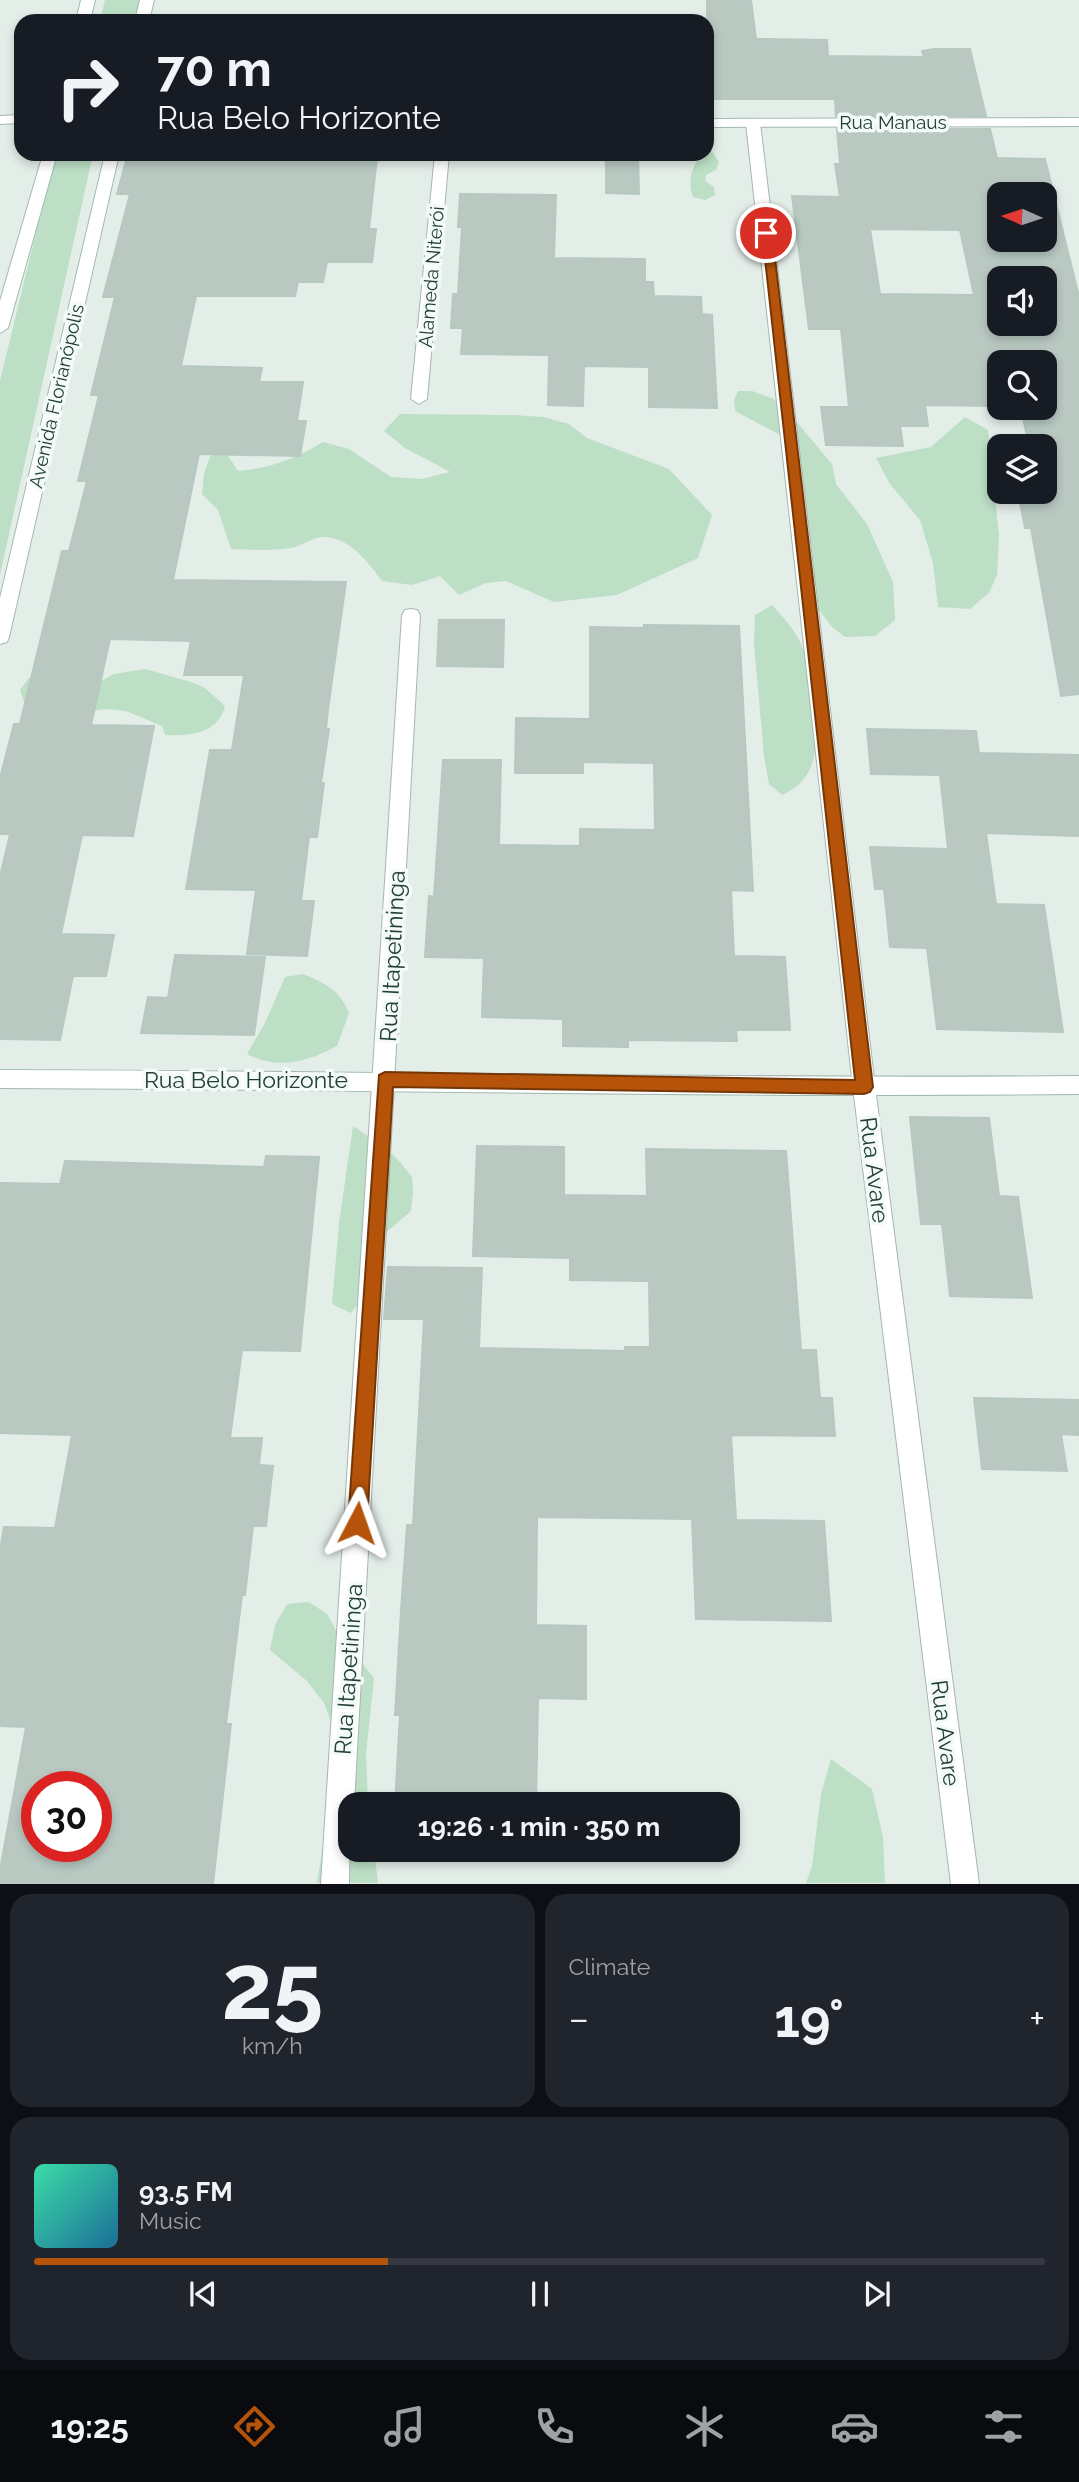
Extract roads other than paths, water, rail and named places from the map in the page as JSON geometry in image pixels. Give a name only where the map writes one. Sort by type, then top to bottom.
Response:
[{"type":"street","name":"Rua Manaus","points":[[714,123],[1079,122]]},
{"type":"street","name":"Rua Avare","points":[[753,123],[864,1087],[965,1884]]},
{"type":"street","points":[[0,328],[48,161]]},
{"type":"street","name":"Avenida Florianópolis","points":[[0,637],[110,161]]},
{"type":"street","name":"Alameda Niterói","points":[[419,399],[441,161]]},
{"type":"street","name":"Rua Itapetininga","points":[[335,1884],[411,615]]},
{"type":"street","name":"Rua Belo Horizonte","points":[[0,1079],[385,1080],[864,1087],[1079,1085]]}]
